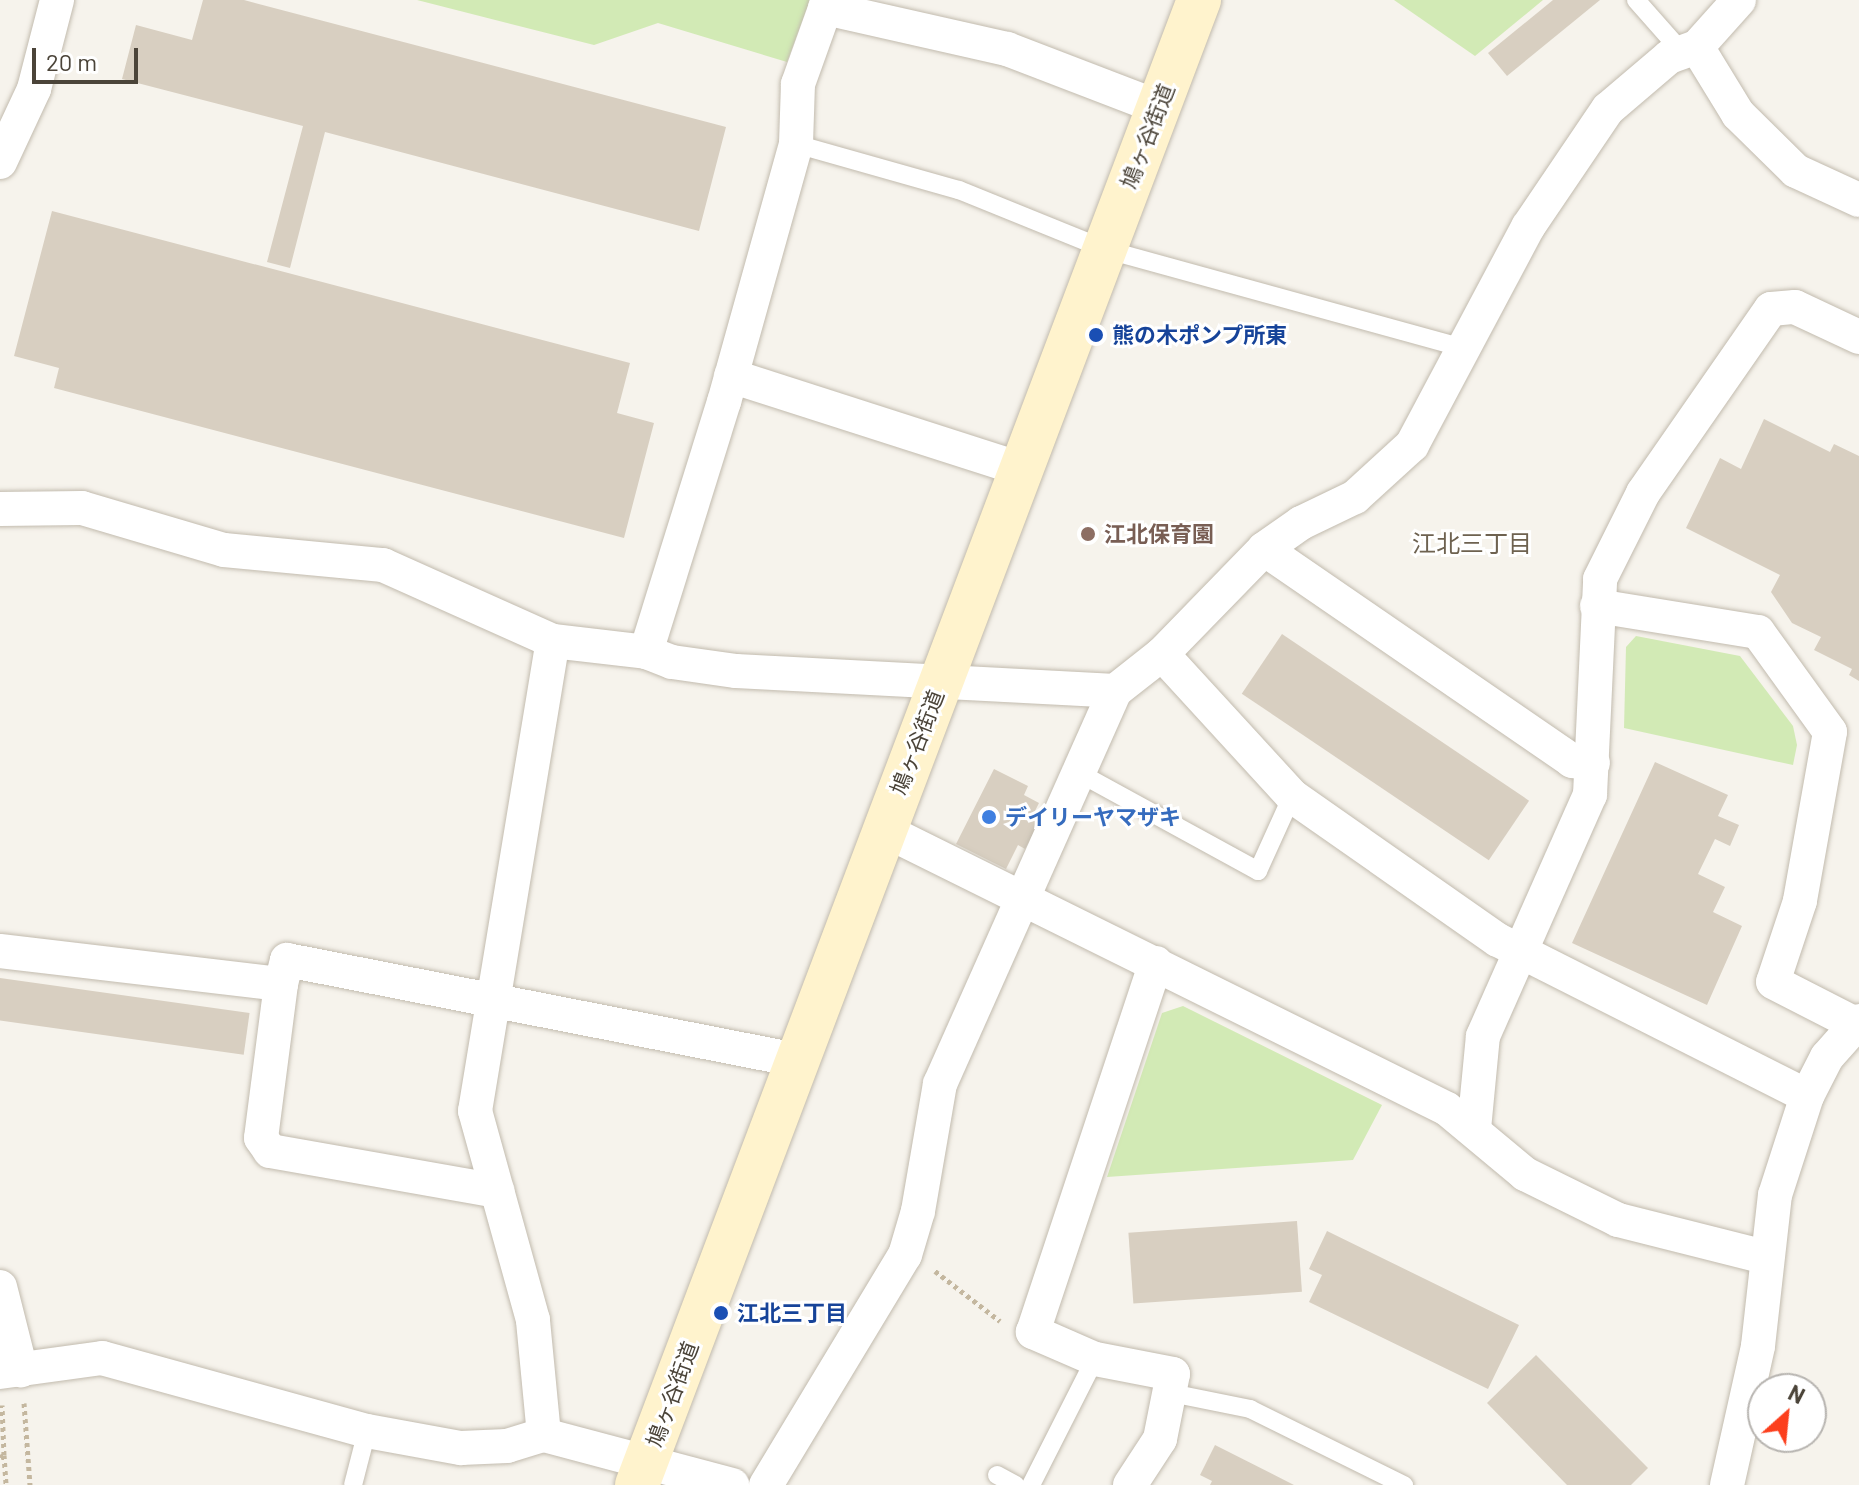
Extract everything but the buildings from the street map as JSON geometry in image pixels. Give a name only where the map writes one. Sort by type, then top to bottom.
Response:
[{"type":"main road","name":"鳩ヶ谷街道","points":[[642,1474],[1199,0]]},
{"type":"street","points":[[0,162],[34,89],[57,0]]},
{"type":"street","points":[[766,1485],[907,1247],[940,1084],[1081,774],[1115,691],[1162,654],[1264,549],[1301,523],[1355,497],[1412,445],[1461,347],[1528,227],[1608,109],[1669,57],[1690,50],[1739,0]]},
{"type":"street","points":[[646,652],[731,376],[796,144],[798,84],[826,4],[1007,49],[1158,107]]},
{"type":"street","points":[[1690,50],[1738,114],[1796,171],[1859,200]]},
{"type":"street","points":[[1474,1129],[1483,1036],[1590,795],[1600,579],[1643,493],[1771,309],[1795,307],[1859,337]]},
{"type":"street","points":[[731,376],[1021,469]]},
{"type":"street","points":[[0,509],[82,508],[224,550],[383,565],[553,641],[646,652],[672,662],[736,671],[1115,691]]},
{"type":"street","points":[[1264,549],[1572,761],[1593,763]]},
{"type":"street","points":[[1597,606],[1758,632],[1845,738],[1800,901],[1773,982],[1856,1022],[1827,1057],[1807,1096],[1775,1195],[1765,1257],[1758,1346],[1727,1485]]},
{"type":"street","points":[[544,1435],[533,1320],[475,1111],[496,1000],[553,641]]},
{"type":"street","points":[[1162,654],[1292,796],[1519,953],[1807,1096]]},
{"type":"street","points":[[884,830],[1447,1109],[1525,1174],[1618,1220],[1765,1257]]},
{"type":"street","points":[[0,951],[281,984]]},
{"type":"street","points":[[498,1191],[270,1151],[261,1138],[281,984],[287,960],[796,1060]]},
{"type":"street","points":[[1130,1485],[1160,1439],[1173,1374],[1095,1359],[1033,1332],[1156,963]]},
{"type":"street","points":[[0,1287],[8,1381],[102,1358],[367,1431],[461,1448],[507,1446],[544,1435],[642,1474],[732,1485]]},
{"type":"lane","points":[[1636,0],[1690,50]]},
{"type":"lane","points":[[796,144],[959,190],[1104,249],[1461,347]]},
{"type":"lane","points":[[1081,774],[1258,871],[1292,796]]},
{"type":"lane","points":[[1031,1485],[1095,1359]]},
{"type":"lane","points":[[1171,1393],[1250,1409],[1404,1485]]},
{"type":"lane","points":[[353,1485],[367,1431]]},
{"type":"lane","points":[[997,1475],[1016,1485]]},
{"type":"path","points":[[907,1247],[975,1305],[1013,1330],[1033,1332]]},
{"type":"path","points":[[6,1485],[2,1456],[8,1381]]},
{"type":"path","points":[[8,1381],[30,1485]]},
{"type":"green space","points":[[417,0],[810,0],[787,62],[658,23],[594,45]]},
{"type":"green space","points":[[1394,0],[1543,0],[1475,56]]},
{"type":"green space","points":[[1636,636],[1740,656],[1793,726],[1797,745],[1793,765],[1624,728],[1626,647]]},
{"type":"green space","points":[[1183,1006],[1382,1105],[1353,1160],[1107,1177],[1162,1013]]},
{"type":"place","name":"熊の木ポンプ所東","points":[[1096,335]]},
{"type":"place","name":"江北保育園","points":[[1088,534]]},
{"type":"place","name":"デイリーヤマザキ","points":[[989,817]]},
{"type":"place","name":"江北三丁目","points":[[721,1313]]},
{"type":"district","name":"江北三丁目","points":[[1472,543]]}]
